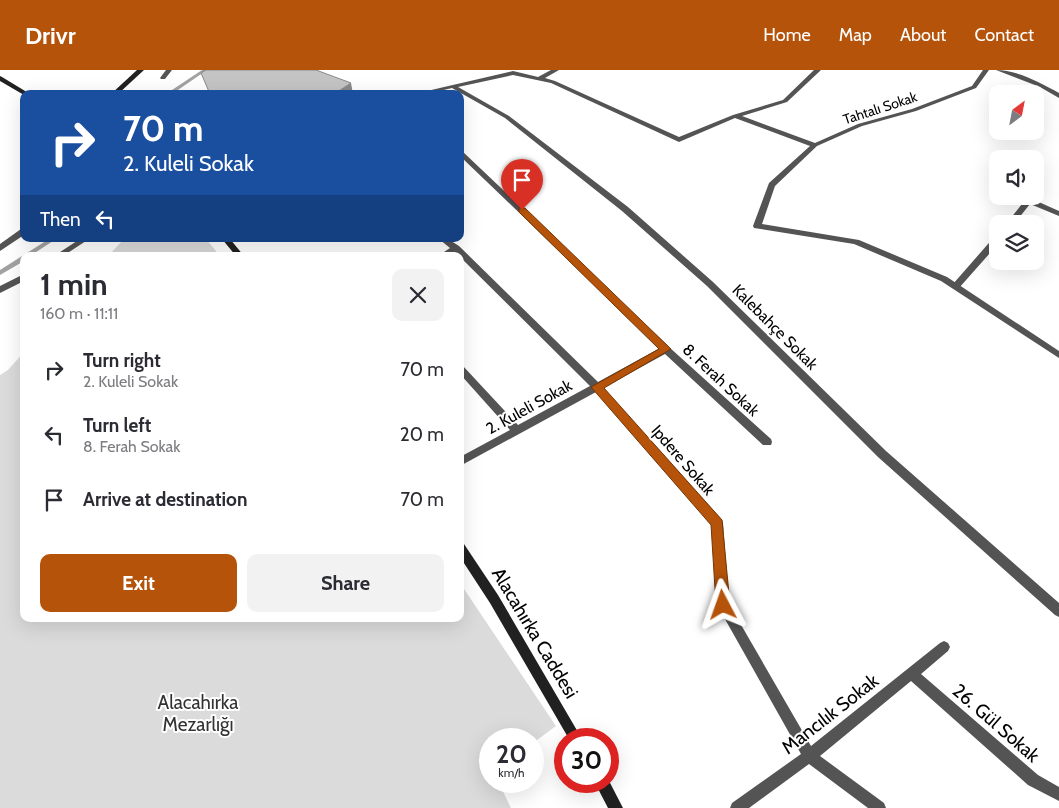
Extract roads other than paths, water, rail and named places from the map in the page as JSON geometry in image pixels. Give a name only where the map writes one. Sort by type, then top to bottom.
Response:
[{"type":"main road","points":[[118,90],[141,70]]},
{"type":"main road","points":[[0,78],[20,90]]},
{"type":"main road","points":[[228,242],[237,252]]},
{"type":"main road","name":"Alacahırka Caddesi","points":[[464,552],[494,598],[570,728]]},
{"type":"main road","points":[[608,793],[616,808]]},
{"type":"street","points":[[163,78],[169,70]]},
{"type":"street","points":[[539,78],[556,70]]},
{"type":"street","points":[[434,90],[488,74],[513,73],[539,78],[553,82],[679,140],[735,116],[785,101],[818,70]]},
{"type":"street","name":"Tahtalı Sokak","points":[[956,286],[944,278],[856,242],[756,226],[772,185],[815,145],[860,125],[914,110],[974,88],[986,70]]},
{"type":"street","points":[[999,70],[1042,86],[1059,96]]},
{"type":"street","name":"Kalebahçe Sokak","points":[[452,86],[459,90]]},
{"type":"street","name":"Kalebahçe Sokak","points":[[464,93],[507,117],[625,209],[710,284],[882,454],[1059,611]]},
{"type":"street","points":[[735,116],[815,145]]},
{"type":"street","name":"8. Ferah Sokak","points":[[464,156],[666,349],[767,442]]},
{"type":"street","points":[[1017,215],[1029,201],[1059,214]]},
{"type":"street","points":[[0,248],[20,234]]},
{"type":"street","points":[[64,252],[80,242]]},
{"type":"street","name":"Ipdere Sokak","points":[[447,242],[460,252]]},
{"type":"street","points":[[449,252],[456,248]]},
{"type":"street","points":[[989,248],[956,286],[1059,355]]},
{"type":"street","name":"Ipdere Sokak","points":[[464,256],[597,387],[718,524],[723,605],[809,756]]},
{"type":"street","points":[[0,290],[20,279]]},
{"type":"street","name":"2. Kuleli Sokak","points":[[464,460],[666,349]]},
{"type":"street","points":[[464,372],[517,431]]},
{"type":"street","name":"Mancılık Sokak","points":[[738,808],[809,756],[944,647]]},
{"type":"street","name":"26. Gül Sokak","points":[[912,674],[1033,780],[1059,794]]},
{"type":"street","points":[[809,756],[879,808]]},
{"type":"waterway","points":[[174,90],[205,70]]},
{"type":"waterway","points":[[32,252],[48,242]]},
{"type":"waterway","points":[[0,273],[20,260]]},
{"type":"park label","name":"Alacahırka Mezarlığı","points":[[198,713]]}]
